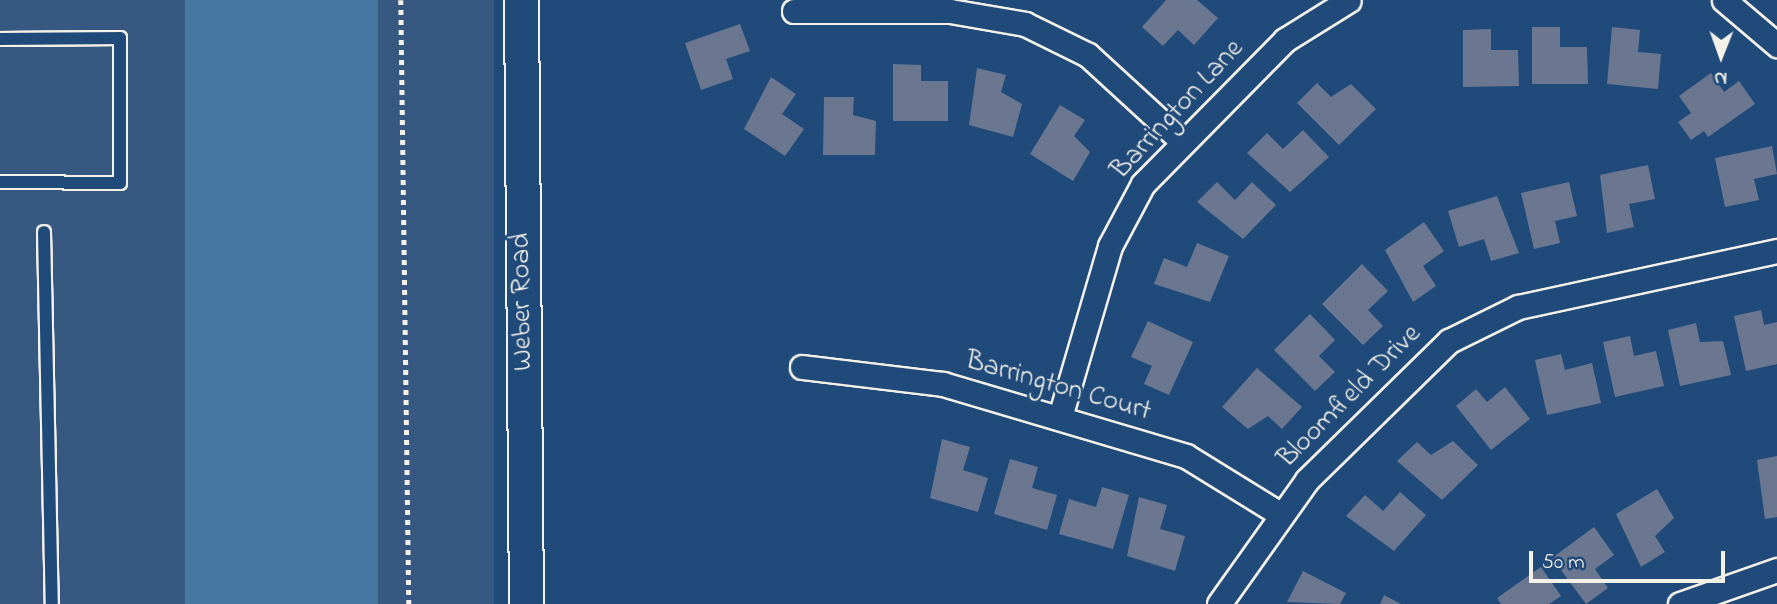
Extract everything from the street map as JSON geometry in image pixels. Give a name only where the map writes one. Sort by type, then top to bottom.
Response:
[{"type":"main road","name":"Weber Road","points":[[521,0],[526,604]]},
{"type":"street","name":"Barrington Lane","points":[[1060,417],[1123,215],[1183,142],[1300,27],[1349,0]]},
{"type":"street","points":[[1724,0],[1777,45]]},
{"type":"street","points":[[794,11],[950,11],[1025,24],[1088,55],[1183,142]]},
{"type":"street","name":"Bloomfield Drive","points":[[1219,604],[1279,514],[1415,367],[1486,320],[1545,300],[1777,251]]},
{"type":"street","name":"Barrington Court","points":[[802,367],[943,384],[1060,417],[1186,456],[1279,514]]},
{"type":"street","points":[[1680,604],[1777,570]]},
{"type":"lane","points":[[0,38],[120,38],[120,183],[0,182]]},
{"type":"lane","points":[[44,232],[52,604]]},
{"type":"path","points":[[401,0],[409,604]]},
{"type":"shaded area","points":[[0,0],[494,0],[494,604],[0,604]]},
{"type":"shaded area","points":[[185,0],[378,0],[378,604],[185,604]]},
{"type":"building","points":[[1166,0],[1197,0],[1218,18],[1194,45],[1178,30],[1163,46],[1142,27]]},
{"type":"building","points":[[740,24],[750,51],[726,59],[733,79],[701,90],[685,43]]},
{"type":"building","points":[[1532,27],[1560,27],[1560,47],[1587,47],[1588,84],[1532,84]]},
{"type":"building","points":[[1612,27],[1640,30],[1638,52],[1661,54],[1658,89],[1607,84]]},
{"type":"building","points":[[1491,29],[1491,50],[1518,50],[1519,86],[1463,87],[1463,30]]},
{"type":"building","points":[[893,64],[921,65],[921,81],[948,81],[948,121],[893,121]]},
{"type":"building","points":[[977,68],[1006,75],[1001,92],[1022,104],[1013,137],[969,125]]},
{"type":"building","points":[[1711,73],[1724,92],[1739,81],[1755,104],[1708,137],[1704,131],[1691,140],[1678,122],[1691,113],[1679,96]]},
{"type":"building","points":[[771,77],[796,94],[782,114],[804,129],[785,156],[744,129]]},
{"type":"building","points":[[1317,83],[1331,97],[1351,84],[1376,109],[1339,145],[1297,103]]},
{"type":"building","points":[[824,97],[854,97],[853,115],[876,121],[875,155],[823,155]]},
{"type":"building","points":[[1060,105],[1085,120],[1074,136],[1090,152],[1073,181],[1030,154]]},
{"type":"building","points":[[1303,130],[1329,157],[1290,192],[1247,153],[1267,133],[1283,149]]},
{"type":"building","points":[[1772,146],[1777,174],[1754,179],[1759,200],[1725,207],[1715,158]]},
{"type":"building","points":[[1648,165],[1655,199],[1629,204],[1634,227],[1607,233],[1600,175]]},
{"type":"building","points":[[1217,182],[1235,200],[1252,182],[1276,205],[1243,239],[1197,202]]},
{"type":"building","points":[[1569,182],[1577,216],[1555,221],[1560,243],[1534,249],[1521,193]]},
{"type":"building","points":[[1497,196],[1519,253],[1491,261],[1484,239],[1459,247],[1448,211]]},
{"type":"building","points":[[1424,222],[1444,251],[1423,266],[1436,286],[1413,302],[1385,250]]},
{"type":"building","points":[[1197,243],[1229,256],[1210,302],[1154,284],[1164,258],[1187,267]]},
{"type":"building","points":[[1362,264],[1388,291],[1368,310],[1383,326],[1363,345],[1322,304]]},
{"type":"building","points":[[1761,310],[1764,325],[1777,322],[1777,364],[1746,371],[1734,316]]},
{"type":"building","points":[[1310,314],[1335,340],[1319,356],[1335,372],[1315,391],[1274,350]]},
{"type":"building","points":[[1148,321],[1193,342],[1169,395],[1144,384],[1152,366],[1131,357]]},
{"type":"building","points":[[1696,323],[1700,342],[1723,341],[1731,375],[1680,386],[1668,330]]},
{"type":"building","points":[[1630,336],[1634,356],[1656,351],[1664,386],[1615,397],[1603,342]]},
{"type":"building","points":[[1561,354],[1565,370],[1592,363],[1601,403],[1547,415],[1535,360]]},
{"type":"building","points":[[1257,368],[1302,407],[1282,429],[1268,416],[1248,429],[1222,407]]},
{"type":"building","points":[[1505,387],[1530,419],[1491,450],[1456,406],[1476,389],[1487,402]]},
{"type":"building","points":[[942,439],[970,447],[963,470],[988,478],[978,512],[930,498]]},
{"type":"building","points":[[1453,441],[1478,465],[1442,500],[1397,461],[1417,442],[1431,455]]},
{"type":"building","points":[[1777,456],[1777,517],[1765,519],[1757,460]]},
{"type":"building","points":[[1010,459],[1038,467],[1032,488],[1057,495],[1047,530],[994,514]]},
{"type":"building","points":[[1102,487],[1129,495],[1113,549],[1059,534],[1069,499],[1096,507]]},
{"type":"building","points":[[1657,489],[1674,518],[1655,536],[1665,552],[1641,567],[1616,514]]},
{"type":"building","points":[[1400,492],[1426,515],[1394,551],[1346,516],[1365,495],[1383,511]]},
{"type":"building","points":[[1139,497],[1167,505],[1160,529],[1185,536],[1175,571],[1127,556]]},
{"type":"building","points":[[1594,527],[1614,555],[1595,569],[1608,588],[1586,604],[1552,558]]},
{"type":"building","points":[[1541,567],[1561,596],[1549,604],[1501,604],[1497,598]]},
{"type":"building","points":[[1303,571],[1346,593],[1340,604],[1287,602]]},
{"type":"building","points":[[1384,595],[1401,604],[1380,604]]}]
